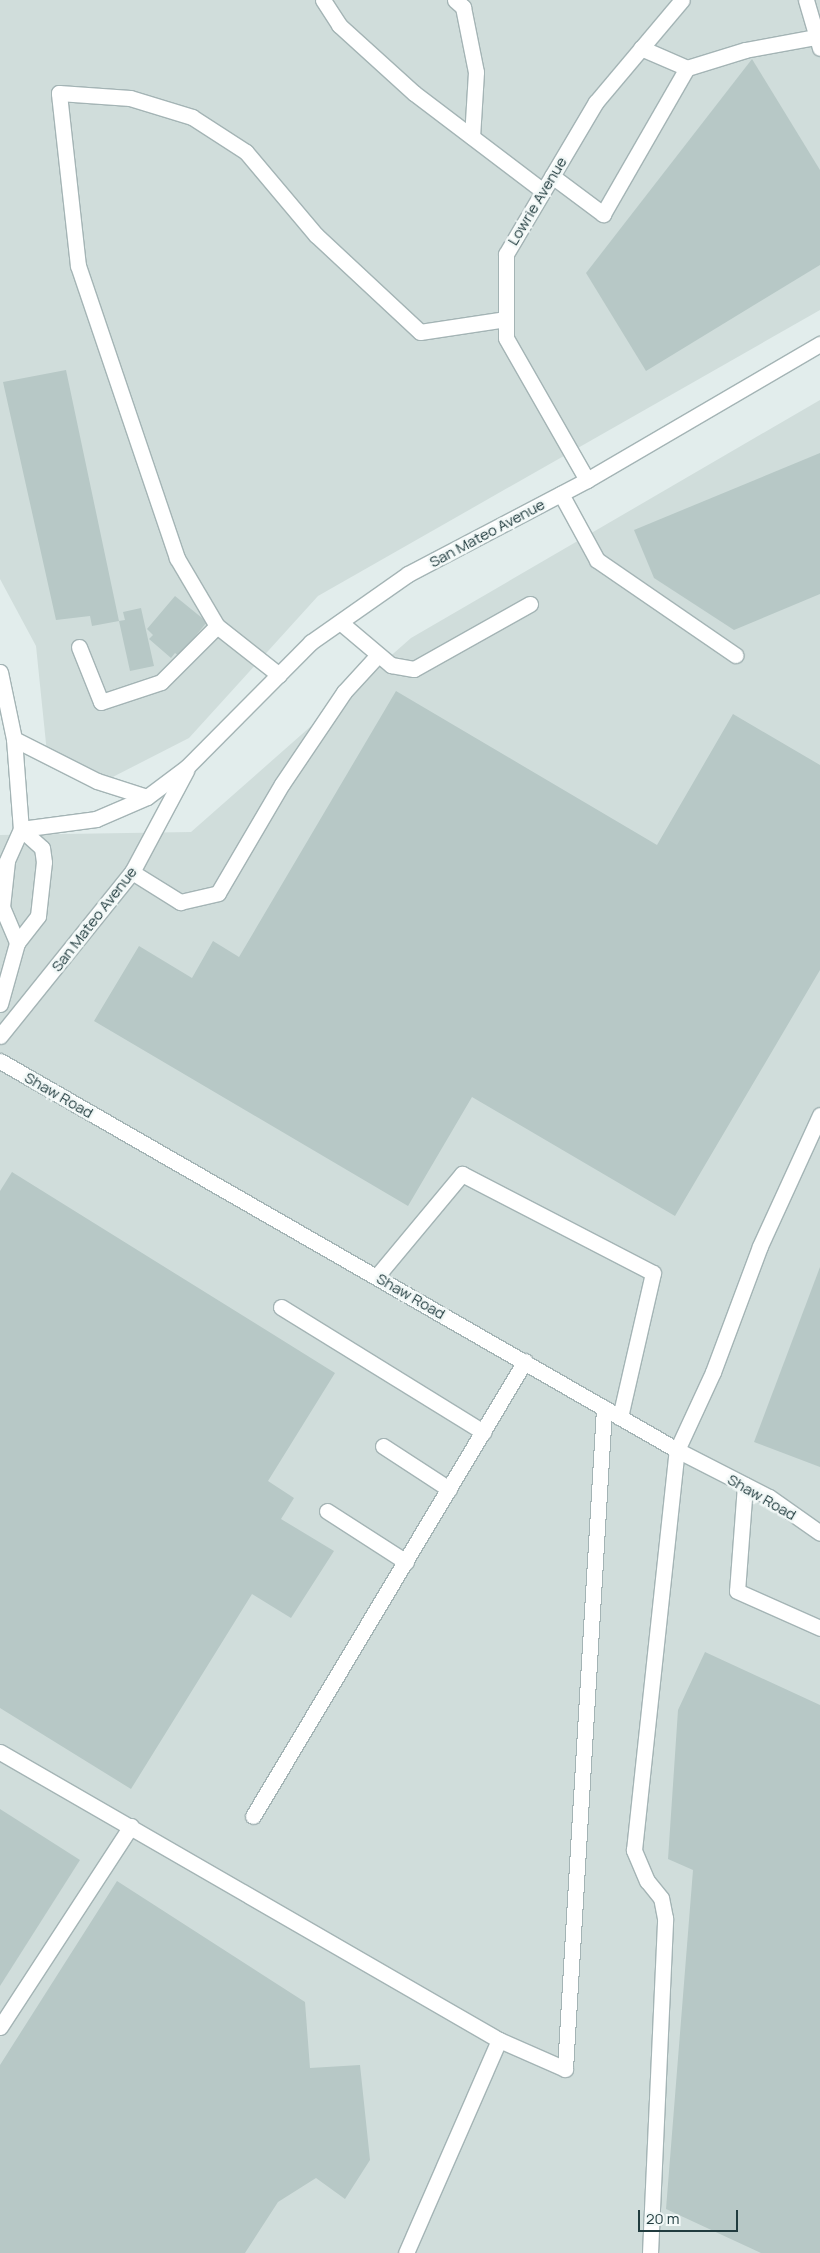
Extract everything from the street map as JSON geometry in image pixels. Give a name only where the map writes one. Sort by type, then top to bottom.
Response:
[{"type":"main road","points":[[323,0],[339,25],[414,93],[543,191]]},
{"type":"main road","points":[[455,0],[463,7],[476,72],[472,137]]},
{"type":"main road","name":"Lowrie Avenue","points":[[587,480],[506,338],[506,254],[596,102],[682,0]]},
{"type":"main road","points":[[641,48],[687,68],[745,50],[817,42],[806,0]]},
{"type":"main road","points":[[552,176],[603,214],[687,68]]},
{"type":"main road","points":[[279,675],[217,626],[177,558],[78,266],[59,93],[130,98],[192,116],[246,152],[316,235],[420,332],[506,319]]},
{"type":"main road","name":"San Mateo Avenue","points":[[21,829],[96,819],[148,797],[188,767],[311,642],[408,574],[587,480],[820,344]]},
{"type":"main road","points":[[561,494],[597,560],[735,655]]},
{"type":"main road","points":[[340,622],[391,665],[414,668],[530,604]]},
{"type":"main road","points":[[79,647],[101,702],[161,682],[217,626]]},
{"type":"main road","points":[[132,872],[180,902],[218,893],[282,784],[344,692],[378,655]]},
{"type":"main road","points":[[0,672],[14,738],[21,829],[7,861],[2,907],[17,943]]},
{"type":"main road","points":[[14,738],[97,781],[148,797]]},
{"type":"main road","name":"San Mateo Avenue","points":[[0,1036],[132,872],[188,767]]},
{"type":"main road","points":[[0,1004],[17,943],[38,916],[44,862],[42,848],[21,829]]},
{"type":"main road","name":"Shaw Road","points":[[0,1061],[677,1450],[769,1497],[820,1533]]},
{"type":"main road","points":[[650,2253],[665,1918],[661,1898],[647,1881],[634,1850],[677,1450],[713,1372],[760,1246],[820,1115]]},
{"type":"main road","points":[[377,1276],[462,1174],[653,1274],[620,1417]]},
{"type":"main road","points":[[281,1307],[483,1432]]},
{"type":"main road","points":[[253,1816],[525,1361]]},
{"type":"main road","points":[[0,1752],[499,2040],[565,2069],[604,1408]]},
{"type":"main road","points":[[383,1446],[449,1489]]},
{"type":"main road","points":[[745,1485],[737,1591],[820,1628]]},
{"type":"main road","points":[[327,1511],[406,1562]]},
{"type":"main road","points":[[0,2027],[130,1826]]},
{"type":"main road","points":[[406,2253],[499,2040]]},
{"type":"shaded area","points":[[0,0],[820,0],[820,310],[318,596],[189,738],[101,783],[48,763],[36,646],[0,579]]},
{"type":"shaded area","points":[[820,400],[820,2253],[0,2253],[0,835],[191,832],[411,638]]},
{"type":"building","points":[[752,59],[820,170],[820,265],[646,371],[586,273]]},
{"type":"building","points":[[66,370],[119,621],[92,626],[90,616],[56,620],[3,382]]},
{"type":"building","points":[[820,453],[820,594],[734,630],[654,578],[634,530]]},
{"type":"building","points":[[175,596],[207,622],[179,656],[175,653],[171,658],[149,639],[153,635],[147,629]]},
{"type":"building","points":[[141,608],[154,666],[130,671],[119,621],[125,620],[123,612]]},
{"type":"building","points":[[396,691],[657,845],[733,714],[820,765],[820,970],[675,1216],[472,1097],[408,1206],[94,1021],[139,946],[192,978],[213,941],[239,957]]},
{"type":"building","points":[[12,1172],[335,1373],[268,1481],[294,1498],[281,1519],[334,1551],[291,1618],[252,1594],[131,1789],[0,1708],[0,1191]]},
{"type":"building","points":[[820,1267],[820,1467],[754,1442]]},
{"type":"building","points":[[705,1652],[820,1705],[820,2253],[761,2253],[666,2209],[693,1870],[668,1859],[678,1710]]},
{"type":"building","points":[[0,1809],[80,1860],[0,1986]]},
{"type":"building","points":[[117,1881],[305,2002],[310,2068],[360,2065],[370,2160],[345,2199],[316,2178],[278,2202],[245,2253],[0,2253],[0,2065]]}]
